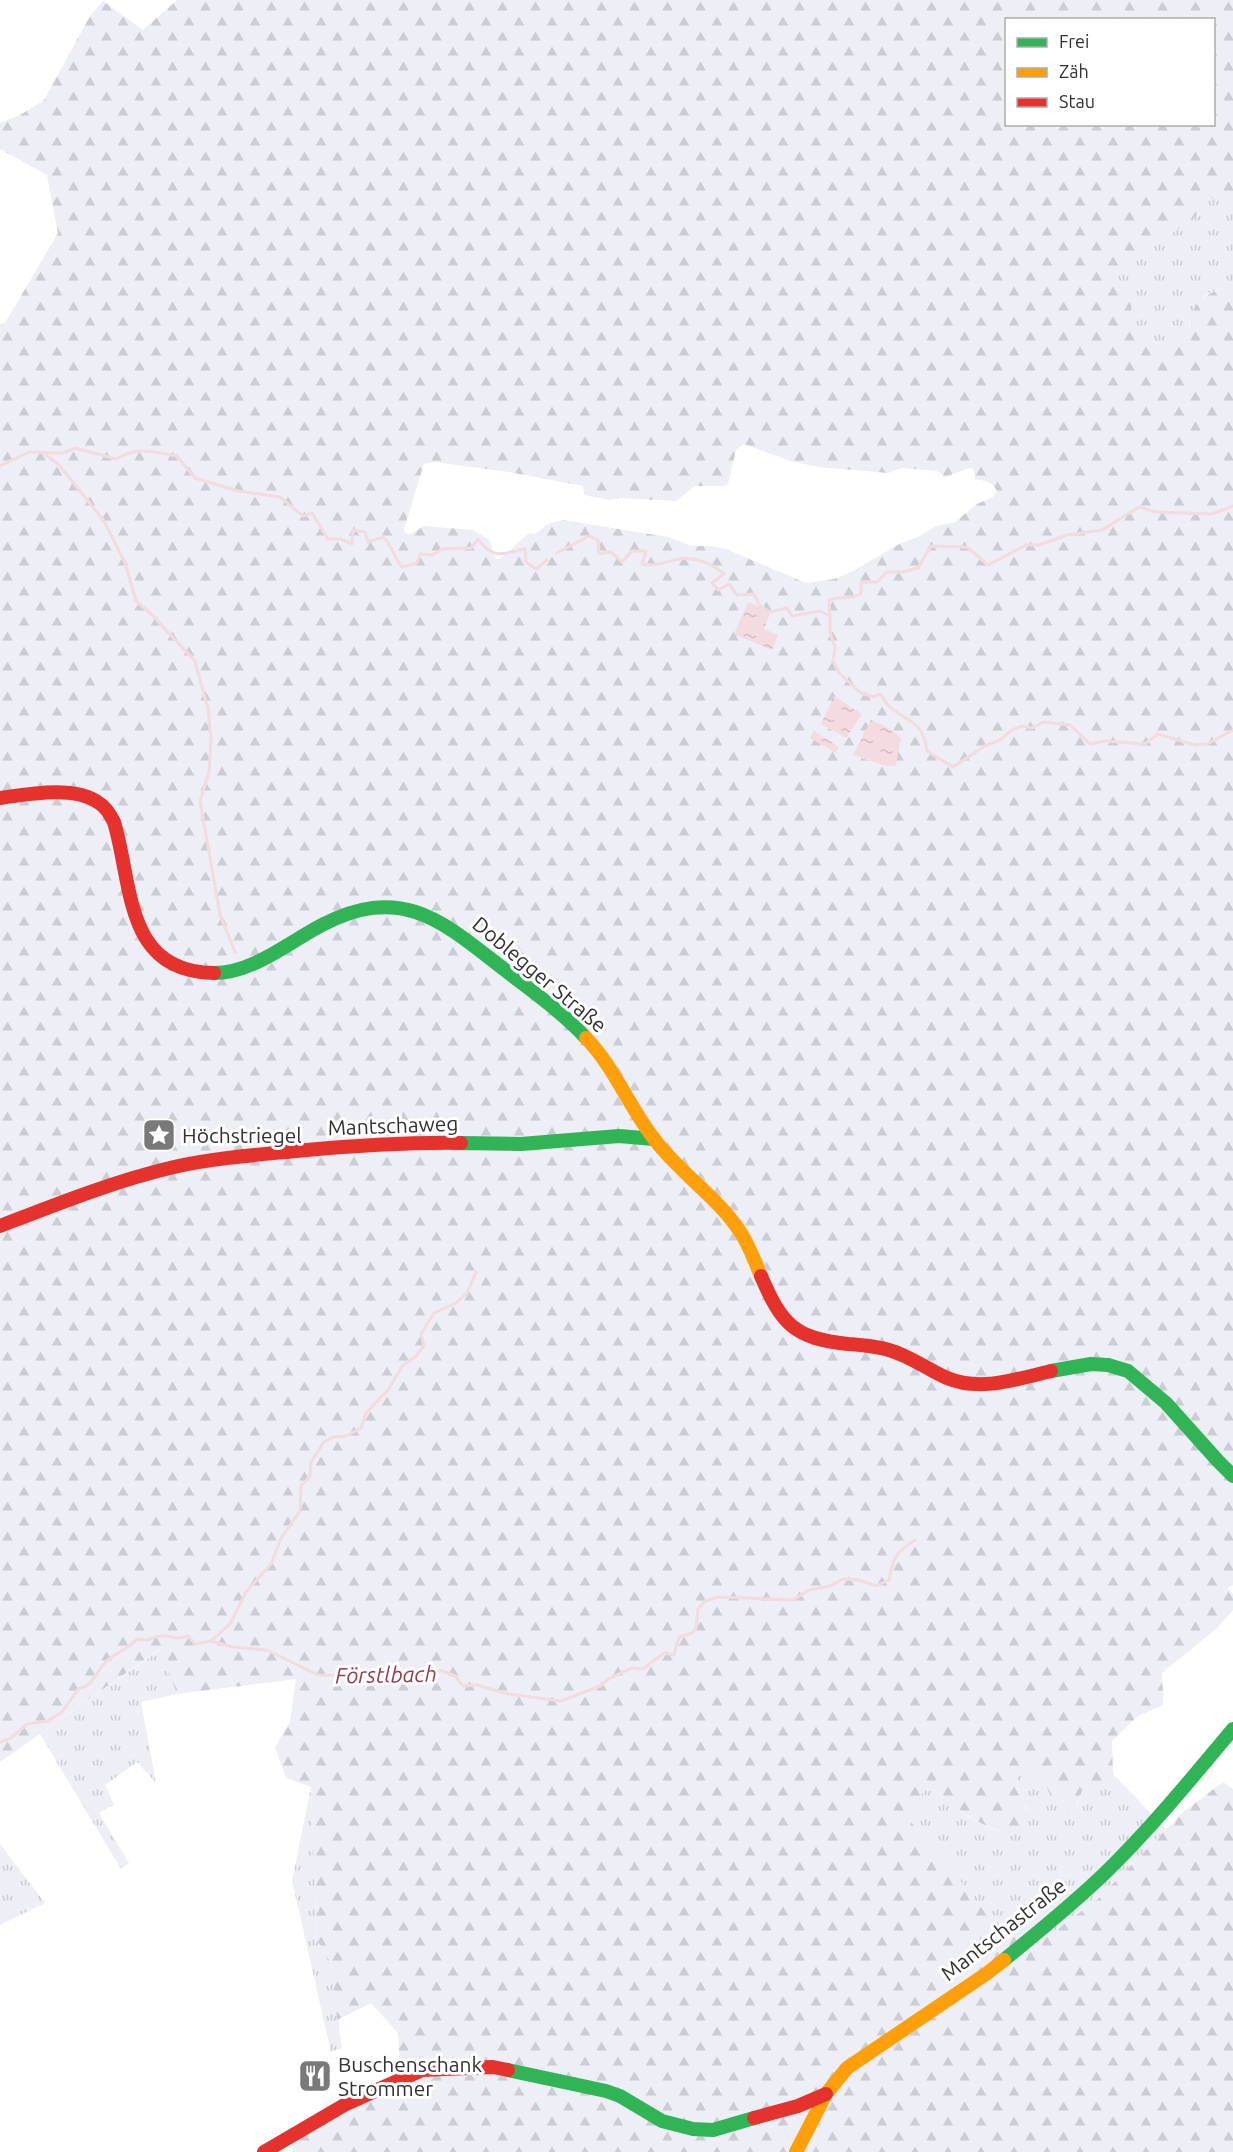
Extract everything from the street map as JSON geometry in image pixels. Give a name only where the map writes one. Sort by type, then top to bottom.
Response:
[{"type":"street","name":"Doblegger Straße","points":[[0,798],[77,794],[103,804],[113,818],[118,832],[128,892],[144,934],[161,959],[189,971],[220,972],[255,963],[336,918],[360,909],[401,909],[447,926],[536,994],[593,1044],[610,1066],[654,1139],[730,1218],[743,1236],[775,1305],[793,1329],[818,1338],[862,1344],[900,1353],[937,1374],[975,1385],[1004,1382],[1087,1365],[1111,1365],[1122,1368],[1141,1379],[1176,1412],[1233,1476]]},
{"type":"street","name":"Mantschaweg","points":[[0,1226],[74,1197],[145,1175],[175,1167],[236,1157],[423,1142],[521,1144],[619,1136],[654,1139]]},
{"type":"street","name":"Mantschastraße","points":[[796,2152],[826,2094],[847,2068],[986,1974],[1105,1874],[1190,1781],[1233,1729]]},
{"type":"street","points":[[264,2152],[345,2104],[411,2074],[433,2069],[493,2067],[606,2091],[620,2096],[662,2121],[693,2129],[713,2130],[731,2126],[803,2104],[826,2094]]},
{"type":"green space","points":[[177,0],[1233,0],[1233,198],[1211,198],[1193,219],[1153,245],[1116,275],[1130,303],[1131,322],[1134,329],[1148,340],[1172,347],[1189,336],[1192,314],[1200,301],[1233,283],[1233,1585],[1227,1588],[1233,1594],[1233,1610],[1216,1629],[1162,1673],[1163,1705],[1138,1716],[1112,1741],[1113,1774],[1100,1787],[1082,1791],[1073,1814],[1068,1810],[1063,1795],[1051,1797],[1043,1778],[1031,1765],[1021,1767],[1019,1773],[1017,1783],[1026,1816],[1024,1827],[1014,1834],[982,1824],[938,1792],[928,1788],[915,1803],[911,1822],[958,1877],[972,1901],[987,1910],[1005,1928],[1032,1948],[1098,1899],[1183,1812],[1223,1782],[1233,1789],[1233,2152],[292,2152],[294,2140],[401,2081],[398,2033],[371,2003],[337,2020],[331,1963],[317,1940],[311,1787],[286,1778],[275,1747],[290,1722],[296,1679],[177,1694],[160,1649],[0,1762],[0,324],[5,323],[58,233],[47,175],[0,149],[0,123],[20,115],[44,100],[90,16],[103,1],[143,30]],"holes":[[[744,444],[790,461],[819,467],[888,473],[902,468],[937,471],[945,477],[970,468],[974,469],[975,479],[990,483],[997,491],[993,497],[977,504],[955,522],[936,526],[834,579],[806,583],[726,549],[691,546],[668,537],[563,520],[548,524],[535,534],[529,533],[500,559],[496,559],[489,540],[473,530],[424,526],[409,535],[405,533],[404,529],[424,464],[434,462],[509,472],[583,486],[584,495],[609,500],[619,498],[676,501],[695,486],[728,484],[736,450]],[[748,602],[764,629],[735,634]],[[835,697],[846,738],[821,724]],[[901,737],[895,766],[885,766],[853,755]]]},
{"type":"green space","points":[[1211,198],[1233,198],[1233,283],[1205,295],[1189,323],[1189,336],[1172,347],[1149,340],[1134,329],[1131,322],[1130,303],[1116,274],[1153,245],[1193,219]]},
{"type":"green space","points":[[161,1649],[177,1694],[141,1702],[156,1783],[137,1762],[105,1785],[114,1805],[99,1813],[129,1863],[121,1869],[40,1734]]},
{"type":"green space","points":[[1031,1765],[1043,1778],[1051,1796],[1063,1795],[1068,1810],[1077,1806],[1082,1791],[1100,1787],[1113,1774],[1166,1829],[1098,1899],[1032,1948],[1005,1928],[987,1910],[972,1901],[958,1877],[911,1822],[915,1803],[928,1788],[942,1795],[962,1812],[980,1823],[1014,1834],[1027,1809],[1018,1788],[1019,1773],[1021,1767]]},
{"type":"green space","points":[[311,1787],[317,1940],[331,1963],[342,2048],[331,2052],[292,1881]]},
{"type":"green space","points":[[0,1844],[45,1903],[0,1925]]},
{"type":"water","points":[[748,602],[771,611],[764,629],[778,635],[772,650],[734,634]]},
{"type":"water","points":[[834,696],[862,714],[846,738],[821,724]]},
{"type":"water","points":[[871,720],[901,737],[896,766],[885,766],[853,755]]},
{"type":"water","points":[[814,731],[839,747],[836,753],[810,738]]},
{"type":"waterway","points":[[0,466],[29,452],[63,453],[75,448],[116,459],[131,452],[160,453],[177,456],[195,478],[238,491],[280,497],[303,516],[312,513],[328,539],[341,539],[352,544],[353,530],[365,532],[368,542],[383,537],[402,567],[417,563],[420,554],[432,555],[442,549],[471,548],[478,539],[493,553],[504,554],[525,549],[526,562],[536,569],[547,560]]},
{"type":"waterway","points":[[45,454],[59,465],[104,521],[125,563],[136,601],[195,661],[208,709],[211,739],[209,772],[200,801],[220,915],[235,952]]},
{"type":"waterway","points":[[830,616],[829,600],[861,594],[861,582],[877,582],[887,572],[903,572],[918,568],[931,546],[967,547],[988,565],[1026,545],[1039,545],[1067,535],[1102,530],[1139,507],[1155,512],[1212,514],[1233,506]]},
{"type":"waterway","points":[[557,553],[589,536],[598,540],[599,554],[611,552],[622,562],[632,551],[646,551],[642,564],[647,565],[680,559],[698,560],[724,574],[712,583],[718,590],[729,584],[737,595],[754,594],[760,606],[770,612],[787,608],[792,616],[820,611],[830,616],[830,632],[835,648],[833,661],[840,674],[861,693],[873,697],[880,694],[889,706],[918,727],[927,751],[953,767],[985,746],[1000,740],[1012,730],[1021,726],[1032,728],[1043,722],[1070,725],[1090,744],[1105,741],[1145,744],[1158,734],[1195,745],[1207,744],[1233,730]]},
{"type":"waterway","points":[[211,1641],[230,1624],[246,1592],[271,1564],[281,1538],[300,1511],[301,1486],[310,1476],[311,1462],[324,1442],[333,1437],[346,1436],[361,1428],[366,1413],[388,1390],[403,1365],[415,1357],[424,1346],[421,1334],[434,1313],[456,1303],[467,1293],[476,1272]]},
{"type":"waterway","name":"Förstlbach","points":[[0,1742],[11,1738],[27,1724],[48,1721],[62,1712],[79,1688],[88,1685],[111,1658],[137,1639],[146,1640],[158,1636],[179,1638],[188,1636],[195,1644],[211,1641],[232,1647],[267,1650],[318,1675],[409,1676],[430,1670],[443,1671],[455,1676],[463,1686],[477,1685],[508,1694],[561,1701],[600,1686],[610,1678],[632,1668],[643,1669],[664,1653],[674,1655],[679,1637],[692,1633],[696,1628],[698,1609],[705,1601],[718,1597],[793,1600],[809,1590],[830,1586],[843,1579],[859,1580],[876,1586],[889,1580],[896,1557],[915,1540]]},
{"type":"traffic: fast","points":[[214,973],[228,972],[257,962],[322,925],[351,913],[376,908],[399,908],[421,914],[462,937],[547,1002],[586,1038]]},
{"type":"traffic: fast","points":[[461,1143],[521,1144],[619,1136],[654,1139]]},
{"type":"traffic: fast","points":[[1051,1371],[1091,1364],[1108,1365],[1128,1371],[1166,1403],[1233,1476]]},
{"type":"traffic: fast","points":[[1004,1960],[1080,1896],[1122,1856],[1233,1729]]},
{"type":"traffic: fast","points":[[508,2070],[606,2091],[620,2096],[662,2121],[693,2129],[713,2130],[754,2118]]},
{"type":"traffic: slow","points":[[586,1038],[614,1075],[655,1140],[675,1163],[720,1206],[739,1230],[749,1246],[761,1276]]},
{"type":"traffic: slow","points":[[796,2152],[826,2094],[847,2068],[1004,1960]]},
{"type":"traffic: jam","points":[[0,798],[65,792],[89,797],[101,805],[108,811],[114,822],[130,897],[137,921],[148,941],[163,958],[185,969],[214,973]]},
{"type":"traffic: jam","points":[[0,1226],[108,1186],[189,1164],[235,1157],[337,1148],[461,1143]]},
{"type":"traffic: jam","points":[[761,1276],[784,1317],[802,1333],[815,1338],[889,1350],[947,1378],[973,1384],[999,1383],[1051,1371]]},
{"type":"traffic: jam","points":[[264,2152],[346,2104],[422,2070],[493,2067],[508,2070]]},
{"type":"traffic: jam","points":[[754,2118],[798,2106],[826,2094]]},
{"type":"place","name":"Höchstriegel","points":[[159,1135]]},
{"type":"place","name":"Buschenschank Strommer","points":[[315,2076]]}]
